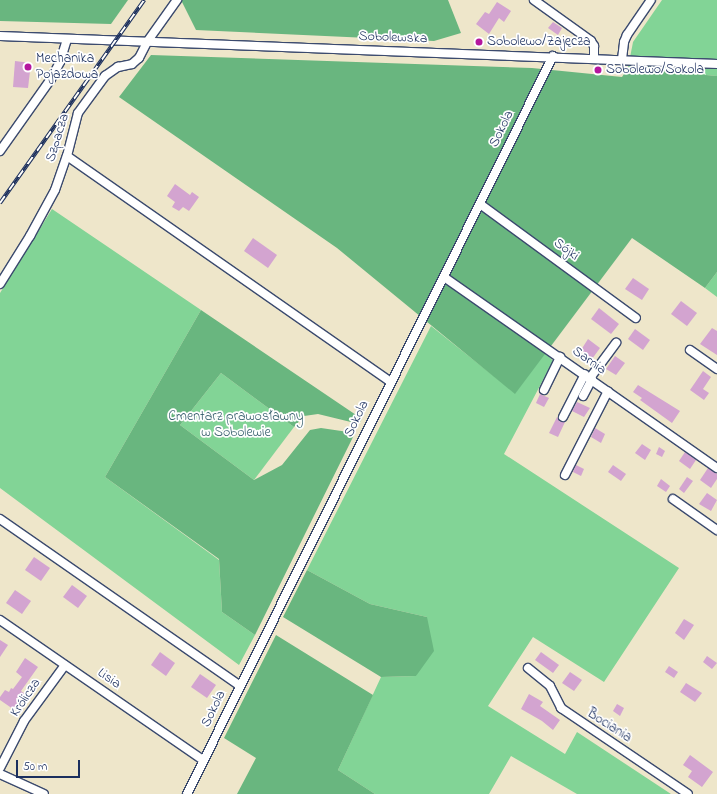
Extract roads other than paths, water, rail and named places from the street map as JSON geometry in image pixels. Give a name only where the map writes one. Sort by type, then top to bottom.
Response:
[{"type":"street","name":"Szpacza","points":[[0,284],[30,236],[55,190],[67,156],[78,113],[105,76],[118,67],[132,64],[139,58],[147,42],[177,0]]},
{"type":"street","points":[[534,0],[591,41],[594,46],[594,58]]},
{"type":"street","points":[[622,59],[624,42],[627,35],[651,0]]},
{"type":"street","name":"Sobolewska","points":[[0,36],[553,56],[717,64]]},
{"type":"street","points":[[0,151],[50,79],[60,62],[67,39]]},
{"type":"street","name":"Sokola","points":[[187,794],[390,381],[444,277],[553,56]]},
{"type":"street","points":[[67,156],[390,381]]},
{"type":"street","name":"Sójki","points":[[480,204],[636,318]]},
{"type":"street","name":"Sarnia","points":[[444,277],[717,468]]},
{"type":"street","points":[[563,418],[589,377],[616,343]]},
{"type":"street","points":[[690,350],[717,369]]},
{"type":"street","points":[[544,390],[560,357]]},
{"type":"street","points":[[583,396],[589,377]]},
{"type":"street","points":[[565,475],[608,391]]},
{"type":"street","points":[[673,499],[717,530]]},
{"type":"street","points":[[0,519],[240,686]]},
{"type":"street","name":"Lisia","points":[[0,620],[203,760]]},
{"type":"street","name":"Królicza","points":[[0,768],[24,722],[65,664]]},
{"type":"street","name":"Bociania","points":[[528,668],[550,686],[561,708],[688,794]]},
{"type":"street","points":[[0,774],[30,791],[44,794]]},
{"type":"railway","points":[[0,203],[144,0]]},
{"type":"place","name":"Sobolewo/Zajęcza","points":[[479,42]]},
{"type":"place","name":"Mechanika Pojazdowa","points":[[28,67]]},
{"type":"place","name":"Sobolewo/Sokola","points":[[598,70]]},
{"type":"park label","name":"Cmentarz prawosławny w Sobolewie","points":[[236,426]]}]
